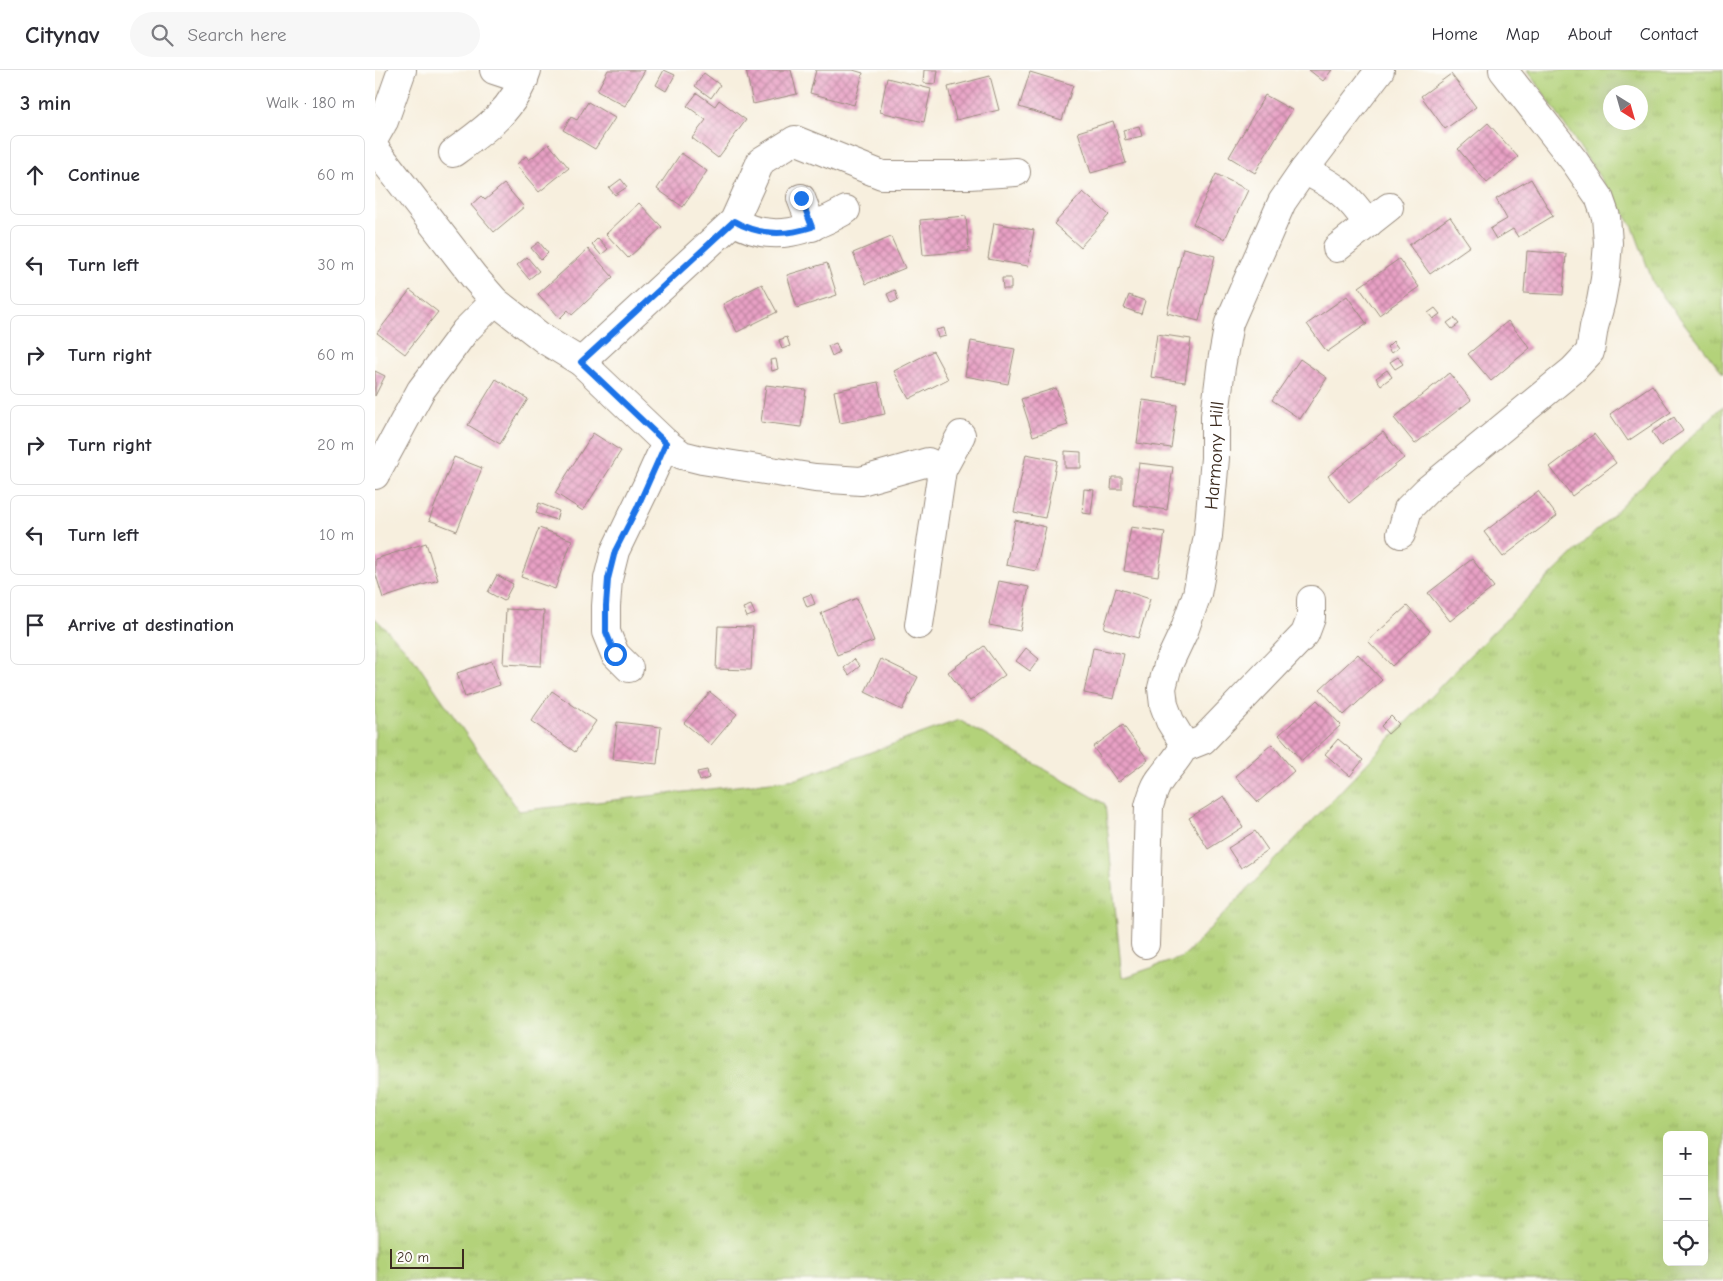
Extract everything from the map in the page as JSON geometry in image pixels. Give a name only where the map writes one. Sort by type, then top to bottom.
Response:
[{"type":"street","points":[[375,137],[384,121],[402,70]]},
{"type":"street","points":[[453,153],[491,126],[512,102],[526,75],[494,70]]},
{"type":"street","name":"Harmony Hill","points":[[1183,748],[1181,739],[1170,721],[1164,705],[1162,688],[1168,665],[1197,594],[1208,536],[1215,458],[1215,416],[1229,323],[1282,202],[1380,70]]},
{"type":"street","points":[[1401,534],[1408,509],[1427,490],[1573,370],[1590,352],[1605,279],[1608,243],[1606,218],[1599,197],[1575,162],[1503,70]]},
{"type":"street","points":[[581,362],[734,221],[761,161],[795,140],[882,175],[969,176],[1016,172]]},
{"type":"street","points":[[375,149],[474,277],[495,301],[545,340],[581,362],[666,443],[682,455],[702,460],[815,478],[861,481],[928,462],[942,470]]},
{"type":"street","points":[[1304,170],[1335,186],[1356,206],[1368,224]]},
{"type":"street","points":[[801,198],[812,227]]},
{"type":"street","points":[[1337,248],[1389,206]]},
{"type":"street","points":[[734,221],[752,230],[777,234],[812,227],[846,210]]},
{"type":"street","points":[[375,475],[421,390],[465,331],[495,301]]},
{"type":"street","points":[[919,625],[942,470],[961,435]]},
{"type":"street","points":[[629,668],[615,654],[606,632],[608,579],[615,551],[666,443]]},
{"type":"street","points":[[1145,944],[1149,806],[1160,778],[1177,760],[1183,748],[1203,740],[1305,634],[1311,618],[1311,600]]},
{"type":"green space","points":[[1528,70],[1723,70],[1723,373],[1654,285],[1633,227]]},
{"type":"green space","points":[[1723,406],[1723,1281],[375,1281],[375,618],[412,656],[519,811],[797,779],[959,720],[1105,804],[1122,978],[1183,957],[1471,654]]},
{"type":"building","points":[[608,70],[645,70],[625,106],[597,91]]},
{"type":"building","points":[[664,70],[675,75],[666,91],[656,85]]},
{"type":"building","points":[[746,70],[791,70],[797,94],[753,104]]},
{"type":"building","points":[[816,70],[853,70],[863,73],[854,105],[810,93]]},
{"type":"building","points":[[924,70],[938,70],[936,84],[923,83]]},
{"type":"building","points":[[1309,70],[1332,70],[1323,81]]},
{"type":"building","points":[[1030,72],[1073,85],[1062,120],[1019,107]]},
{"type":"building","points":[[704,73],[720,85],[711,98],[695,86]]},
{"type":"building","points":[[1451,74],[1476,107],[1445,129],[1421,96]]},
{"type":"building","points":[[990,76],[999,110],[956,120],[948,87]]},
{"type":"building","points":[[887,78],[931,89],[924,122],[880,112]]},
{"type":"building","points":[[697,93],[715,106],[719,100],[746,120],[718,158],[692,138],[706,120],[687,106]]},
{"type":"building","points":[[1265,95],[1292,110],[1255,173],[1229,157]]},
{"type":"building","points":[[588,102],[615,118],[595,149],[563,130],[571,117],[577,120]]},
{"type":"building","points":[[1113,121],[1126,163],[1091,173],[1078,132]]},
{"type":"building","points":[[1488,123],[1518,157],[1487,183],[1458,149]]},
{"type":"building","points":[[1139,126],[1142,136],[1125,140],[1123,130]]},
{"type":"building","points":[[549,144],[569,168],[539,192],[516,165],[526,156],[529,160]]},
{"type":"building","points":[[681,153],[707,171],[683,207],[657,189]]},
{"type":"building","points":[[1216,174],[1248,190],[1225,239],[1193,224]]},
{"type":"building","points":[[621,179],[627,187],[615,195],[609,188]]},
{"type":"building","points":[[1531,179],[1553,216],[1518,237],[1513,229],[1496,239],[1490,229],[1507,219],[1496,199]]},
{"type":"building","points":[[504,184],[524,207],[494,232],[471,205],[481,196],[485,200]]},
{"type":"building","points":[[1083,192],[1109,215],[1080,247],[1054,224]]},
{"type":"building","points":[[639,203],[662,227],[628,258],[606,234]]},
{"type":"building","points":[[966,216],[969,251],[923,255],[920,220]]},
{"type":"building","points":[[1450,217],[1470,246],[1430,274],[1409,245]]},
{"type":"building","points":[[994,223],[1034,230],[1028,266],[988,259]]},
{"type":"building","points":[[891,237],[905,268],[866,284],[853,253]]},
{"type":"building","points":[[598,238],[608,249],[601,255],[592,244]]},
{"type":"building","points":[[539,242],[548,253],[541,260],[531,248]]},
{"type":"building","points":[[1183,248],[1215,256],[1199,321],[1167,313]]},
{"type":"building","points":[[588,249],[613,277],[572,315],[568,310],[560,318],[538,294]]},
{"type":"building","points":[[1527,251],[1566,254],[1563,295],[1524,293]]},
{"type":"building","points":[[527,257],[539,271],[529,279],[517,265]]},
{"type":"building","points":[[1399,259],[1419,287],[1379,315],[1359,287]]},
{"type":"building","points":[[827,263],[837,295],[797,308],[787,275]]},
{"type":"building","points":[[1002,278],[1011,278],[1011,289],[1003,289]]},
{"type":"building","points":[[762,284],[777,312],[737,332],[723,304]]},
{"type":"building","points":[[410,290],[438,312],[405,354],[377,333]]},
{"type":"building","points":[[895,290],[898,300],[891,303],[887,294]]},
{"type":"building","points":[[1129,295],[1145,301],[1141,314],[1124,308]]},
{"type":"building","points":[[1347,296],[1367,324],[1327,352],[1307,324]]},
{"type":"building","points":[[1435,308],[1440,314],[1433,319],[1428,313]]},
{"type":"building","points":[[1454,318],[1459,324],[1452,329],[1447,323]]},
{"type":"building","points":[[1508,321],[1530,348],[1491,381],[1468,354]]},
{"type":"building","points":[[944,328],[946,336],[938,338],[936,330]]},
{"type":"building","points":[[1157,334],[1191,339],[1185,382],[1151,377]]},
{"type":"building","points":[[787,337],[790,346],[782,349],[779,340]]},
{"type":"building","points":[[971,341],[1015,349],[1008,384],[965,376]]},
{"type":"building","points":[[1393,341],[1398,348],[1391,353],[1387,347]]},
{"type":"building","points":[[836,343],[839,352],[832,356],[828,346]]},
{"type":"building","points":[[933,351],[948,379],[909,399],[894,371]]},
{"type":"building","points":[[1398,357],[1403,364],[1395,369],[1390,362]]},
{"type":"building","points":[[776,359],[778,369],[772,371],[770,360]]},
{"type":"building","points":[[1300,359],[1327,378],[1300,419],[1272,400]]},
{"type":"building","points":[[1387,370],[1392,377],[1381,385],[1376,378]]},
{"type":"building","points":[[375,371],[385,376],[375,396]]},
{"type":"building","points":[[1449,373],[1471,400],[1415,444],[1394,418]]},
{"type":"building","points":[[496,379],[528,399],[500,444],[468,425]]},
{"type":"building","points":[[878,382],[885,414],[840,423],[834,391]]},
{"type":"building","points":[[766,385],[806,390],[801,427],[761,422]]},
{"type":"building","points":[[1652,385],[1671,412],[1628,441],[1610,414]]},
{"type":"building","points":[[1056,388],[1068,425],[1033,436],[1021,399]]},
{"type":"building","points":[[1143,400],[1177,405],[1171,448],[1137,443]]},
{"type":"building","points":[[1674,417],[1683,431],[1661,446],[1652,432]]},
{"type":"building","points":[[1383,432],[1404,458],[1349,503],[1328,476]]},
{"type":"building","points":[[593,433],[621,451],[583,511],[555,493]]},
{"type":"building","points":[[1594,434],[1616,463],[1572,496],[1550,467]]},
{"type":"building","points":[[1065,451],[1081,452],[1081,468],[1065,468]]},
{"type":"building","points":[[1026,454],[1057,460],[1045,518],[1014,512]]},
{"type":"building","points":[[454,457],[482,468],[457,531],[429,520]]},
{"type":"building","points":[[1139,463],[1173,467],[1167,510],[1133,505]]},
{"type":"building","points":[[1112,477],[1122,477],[1122,489],[1111,489]]},
{"type":"building","points":[[1084,489],[1094,490],[1091,514],[1082,513]]},
{"type":"building","points":[[1538,491],[1557,516],[1503,557],[1484,532]]},
{"type":"building","points":[[539,503],[559,511],[556,520],[536,513]]},
{"type":"building","points":[[1015,520],[1046,527],[1036,571],[1006,565]]},
{"type":"building","points":[[1131,527],[1165,532],[1158,576],[1124,571]]},
{"type":"building","points":[[539,528],[572,540],[555,589],[521,577]]},
{"type":"building","points":[[426,543],[438,580],[383,598],[375,572],[375,559]]},
{"type":"building","points":[[1472,559],[1494,587],[1450,621],[1428,593]]},
{"type":"building","points":[[497,575],[513,584],[504,601],[488,592]]},
{"type":"building","points":[[999,581],[1029,587],[1020,631],[989,625]]},
{"type":"building","points":[[1116,588],[1150,599],[1138,638],[1104,628]]},
{"type":"building","points":[[811,594],[815,604],[807,607],[803,597]]},
{"type":"building","points":[[857,598],[874,641],[837,655],[821,613]]},
{"type":"building","points":[[751,605],[755,614],[747,617],[743,608]]},
{"type":"building","points":[[1407,606],[1430,631],[1392,666],[1368,641]]},
{"type":"building","points":[[506,609],[544,611],[541,666],[503,664]]},
{"type":"building","points":[[718,626],[753,627],[751,670],[716,669]]},
{"type":"building","points":[[984,646],[1005,675],[970,701],[948,672]]},
{"type":"building","points":[[1026,648],[1039,659],[1030,671],[1016,661]]},
{"type":"building","points":[[1093,648],[1124,654],[1114,699],[1084,693]]},
{"type":"building","points":[[1358,654],[1382,680],[1344,715],[1320,689]]},
{"type":"building","points":[[854,659],[860,666],[849,675],[844,668]]},
{"type":"building","points":[[881,659],[918,677],[902,710],[865,692]]},
{"type":"building","points":[[492,661],[500,685],[465,697],[457,673]]},
{"type":"building","points":[[552,691],[596,721],[575,752],[531,721]]},
{"type":"building","points":[[710,692],[737,714],[711,745],[684,723]]},
{"type":"building","points":[[1317,700],[1341,725],[1302,761],[1279,735]]},
{"type":"building","points":[[1391,716],[1399,724],[1388,734],[1381,726]]},
{"type":"building","points":[[617,722],[661,727],[657,764],[613,759]]},
{"type":"building","points":[[1123,725],[1148,760],[1118,782],[1093,747]]},
{"type":"building","points":[[1338,739],[1363,760],[1350,776],[1325,754]]},
{"type":"building","points":[[1272,744],[1294,771],[1258,802],[1235,776]]},
{"type":"building","points":[[707,770],[709,778],[700,781],[697,772]]},
{"type":"building","points":[[1224,796],[1243,827],[1208,849],[1189,818]]},
{"type":"building","points":[[1255,831],[1268,850],[1241,868],[1228,848]]},
{"type":"route","points":[[615,654],[606,632],[608,579],[615,551],[637,508],[666,443],[581,362],[734,221],[746,228],[759,232],[777,234],[812,227],[801,198]]}]
